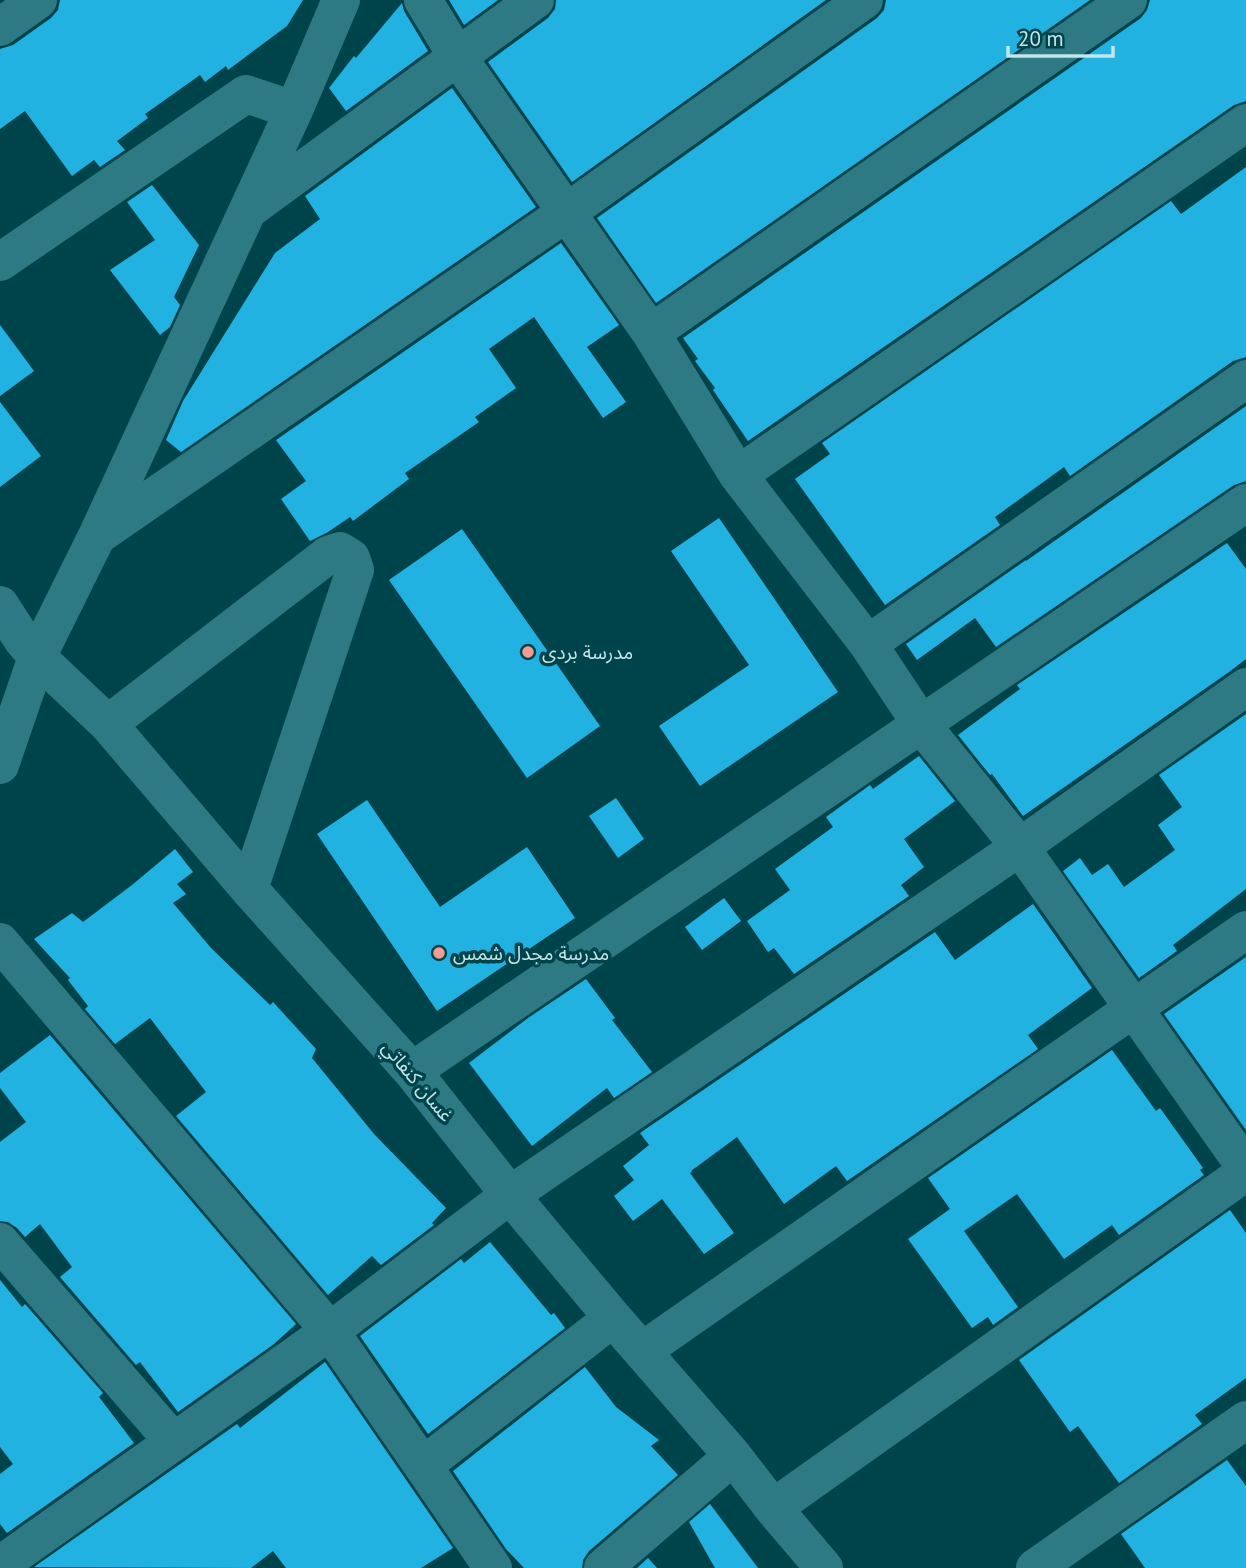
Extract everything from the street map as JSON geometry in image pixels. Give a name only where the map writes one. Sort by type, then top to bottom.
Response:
[{"type":"street","points":[[0,27],[38,0]]},
{"type":"street","points":[[0,765],[19,650],[97,536],[294,110],[341,0]]},
{"type":"street","points":[[423,0],[457,56],[651,333],[738,475],[868,644],[921,724],[1020,847],[1246,1170],[773,1508]]},
{"type":"street","points":[[247,212],[535,0]]},
{"type":"street","points":[[97,536],[566,213],[864,0]]},
{"type":"street","points":[[651,333],[1128,0]]},
{"type":"street","points":[[0,262],[246,94],[294,110]]},
{"type":"street","points":[[738,475],[1246,123]]},
{"type":"street","points":[[868,644],[1246,379]]},
{"type":"street","points":[[412,1071],[1246,503]]},
{"type":"street","points":[[108,723],[328,555],[340,551],[351,558],[355,570],[248,889]]},
{"type":"street","name":"غسان كنفاتي","points":[[0,606],[19,650],[108,723],[248,889],[412,1071],[510,1195],[733,1456],[824,1568]]},
{"type":"street","points":[[0,1565],[330,1331],[510,1195],[1020,847],[1246,687]]},
{"type":"street","points":[[642,1352],[1246,930]]},
{"type":"street","points":[[0,942],[330,1331],[493,1568]]},
{"type":"street","points":[[0,1242],[174,1442]]},
{"type":"street","points":[[424,1465],[613,1318]]},
{"type":"street","points":[[1035,1568],[1246,1420]]},
{"type":"street","points":[[603,1568],[733,1456]]},
{"type":"building","points":[[60,0],[303,0],[287,26],[228,70],[226,66],[205,82],[200,75],[145,114],[148,118],[117,141],[125,150],[100,167],[94,160],[72,176],[25,111],[0,129],[0,49],[13,45],[51,18],[58,10]]},
{"type":"building","points":[[449,0],[498,0],[464,25]]},
{"type":"building","points":[[556,0],[826,0],[572,182],[488,62],[548,18],[555,9]]},
{"type":"building","points":[[886,0],[1090,0],[656,303],[597,218],[877,18],[884,10]]},
{"type":"building","points":[[1150,0],[1246,0],[1246,101],[1234,105],[748,441],[713,390],[715,388],[695,361],[698,359],[683,338],[1141,18]]},
{"type":"building","points":[[402,3],[428,51],[346,111],[329,88]]},
{"type":"building","points":[[452,88],[536,207],[181,452],[166,440],[183,401],[275,253],[320,219],[305,196]]},
{"type":"building","points":[[1246,167],[1246,357],[1233,361],[1070,476],[1064,467],[995,517],[1000,525],[885,605],[795,479],[830,454],[822,443],[1171,201],[1181,214]]},
{"type":"building","points":[[152,185],[199,245],[174,297],[180,305],[170,327],[160,335],[110,270],[155,240],[127,202]]},
{"type":"building","points":[[561,243],[619,325],[587,347],[626,402],[603,418],[534,317],[489,349],[516,388],[475,417],[479,422],[405,473],[409,479],[353,521],[350,517],[310,541],[281,499],[306,481],[276,440]]},
{"type":"building","points":[[0,325],[34,371],[0,396]]},
{"type":"building","points":[[0,402],[41,456],[0,487]]},
{"type":"building","points":[[1246,406],[1246,481],[1234,485],[996,647],[975,618],[917,660],[906,644]]},
{"type":"building","points":[[719,518],[838,692],[700,786],[659,726],[749,665],[671,551]]},
{"type":"building","points":[[462,529],[600,726],[527,778],[389,580]]},
{"type":"building","points":[[1227,543],[1246,569],[1246,659],[1023,816],[992,774],[990,775],[958,735],[1020,689],[1017,685]]},
{"type":"building","points":[[1246,714],[1246,889],[1173,945],[1177,951],[1139,978],[1063,871],[1080,858],[1092,875],[1108,864],[1124,887],[1175,850],[1158,825],[1182,807],[1159,775]]},
{"type":"building","points":[[919,756],[955,801],[904,839],[924,867],[901,885],[909,896],[794,974],[774,948],[768,952],[747,921],[790,890],[775,869],[833,827],[826,817],[870,785],[873,789]]},
{"type":"building","points":[[616,798],[644,839],[618,858],[589,816]]},
{"type":"building","points":[[367,800],[440,907],[527,847],[575,918],[437,1011],[317,834]]},
{"type":"building","points":[[175,849],[193,872],[177,884],[186,894],[173,903],[211,948],[270,1005],[273,1002],[316,1049],[312,1058],[374,1134],[446,1208],[432,1223],[434,1225],[381,1265],[372,1256],[328,1295],[176,1116],[206,1092],[150,1018],[115,1044],[85,1009],[88,1006],[68,980],[70,978],[34,939],[72,913],[83,922]]},
{"type":"building","points":[[724,898],[741,921],[702,950],[685,927]]},
{"type":"building","points":[[1033,904],[1092,988],[1028,1035],[1038,1049],[847,1181],[836,1166],[784,1204],[737,1137],[690,1173],[734,1233],[704,1254],[662,1199],[633,1221],[614,1196],[634,1180],[623,1166],[649,1145],[640,1133],[935,932],[955,960]]},
{"type":"building","points":[[1246,957],[1246,1130],[1164,1014]]},
{"type":"building","points":[[586,979],[615,1018],[612,1020],[652,1072],[614,1098],[607,1088],[532,1146],[469,1063],[528,1018]]},
{"type":"building","points":[[50,1035],[296,1324],[274,1344],[178,1412],[140,1362],[136,1365],[60,1277],[72,1267],[40,1224],[25,1237],[8,1222],[0,1221],[0,1142],[26,1122],[0,1088],[0,1073]]},
{"type":"building","points":[[1112,1050],[1156,1111],[1160,1108],[1203,1168],[1200,1170],[1204,1175],[1119,1235],[1112,1225],[1064,1259],[1017,1194],[964,1231],[1018,1307],[993,1325],[988,1317],[972,1328],[908,1239],[950,1209],[928,1178]]},
{"type":"building","points":[[1230,1210],[1246,1233],[1246,1378],[1195,1415],[1202,1424],[1119,1483],[1078,1426],[1070,1432],[1019,1360]]},
{"type":"building","points":[[490,1242],[565,1328],[428,1434],[360,1336],[461,1259],[464,1263]]},
{"type":"building","points":[[0,1280],[22,1307],[25,1304],[103,1393],[99,1397],[134,1443],[7,1533],[0,1524],[0,1474],[13,1464],[0,1447]]},
{"type":"building","points":[[325,1362],[453,1548],[421,1568],[286,1568],[273,1551],[251,1568],[34,1567],[237,1424],[240,1428]]},
{"type":"building","points":[[585,1367],[616,1407],[659,1440],[651,1446],[678,1475],[589,1551],[583,1560],[582,1568],[524,1568],[506,1549],[453,1471]]},
{"type":"building","points":[[1227,1460],[1246,1486],[1246,1568],[1145,1568],[1121,1534]]},
{"type":"building","points":[[710,1504],[758,1568],[715,1568],[689,1522]]},
{"type":"building","points":[[648,1558],[657,1568],[637,1568]]},
{"type":"place","name":"مدرسة بردى","points":[[528,652]]},
{"type":"place","name":"مدرسة مجدل شمس","points":[[439,953]]}]
